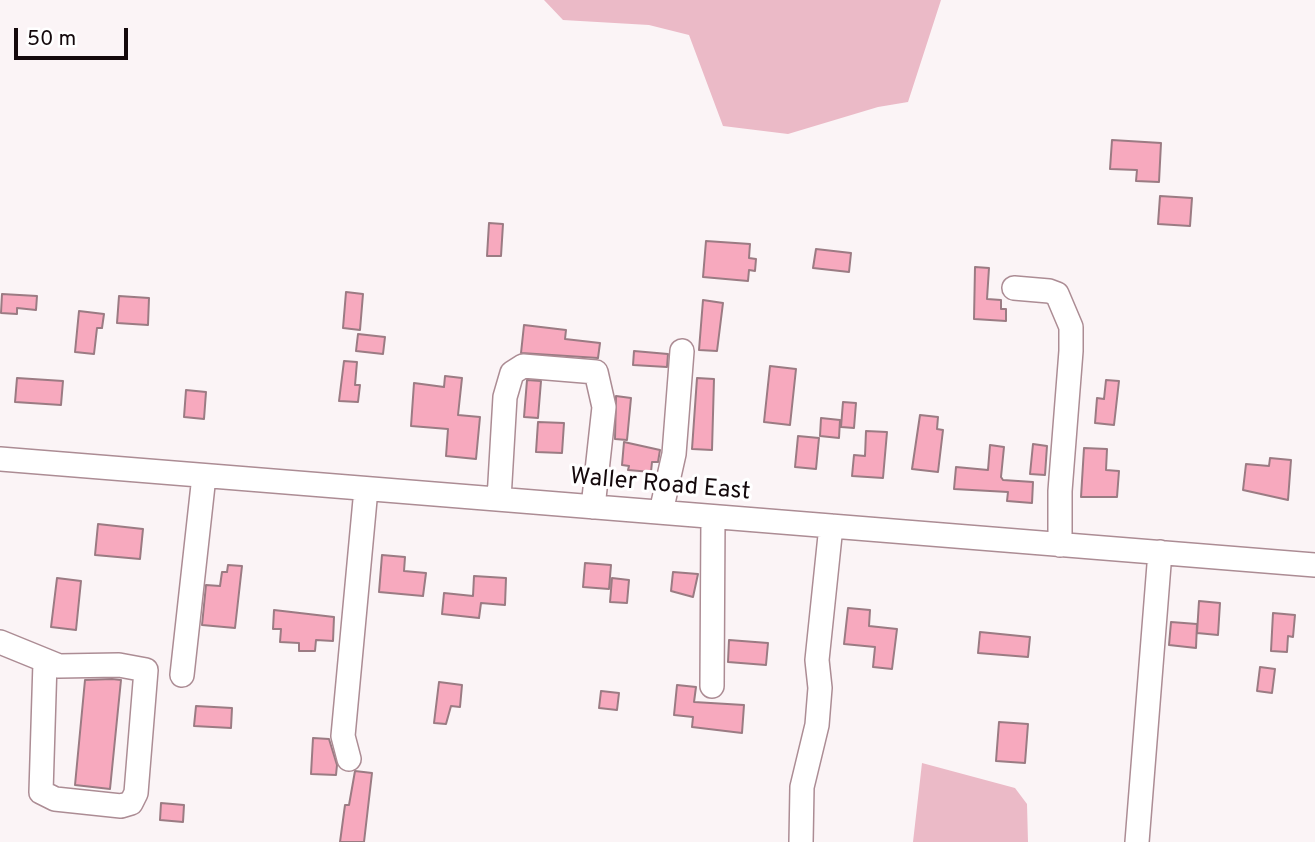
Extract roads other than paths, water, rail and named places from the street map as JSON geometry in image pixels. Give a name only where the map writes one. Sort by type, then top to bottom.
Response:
[{"type":"street","points":[[1014,288],[1049,290],[1057,294],[1071,327],[1060,492],[1060,545]]},
{"type":"street","points":[[661,512],[674,454],[682,351]]},
{"type":"street","points":[[499,499],[505,397],[512,373],[523,366],[596,372],[604,407],[593,507]]},
{"type":"street","name":"Waller Road East","points":[[0,459],[1315,565]]},
{"type":"street","points":[[182,675],[204,476]]},
{"type":"street","points":[[349,759],[343,736],[366,489]]},
{"type":"street","points":[[712,686],[713,517]]},
{"type":"street","points":[[801,842],[802,787],[817,718],[820,688],[817,660],[831,526]]},
{"type":"street","points":[[1137,842],[1160,552]]},
{"type":"street","points":[[0,642],[59,666],[119,664],[146,670],[136,793],[131,803],[121,806],[55,799],[41,792],[45,662]]}]
